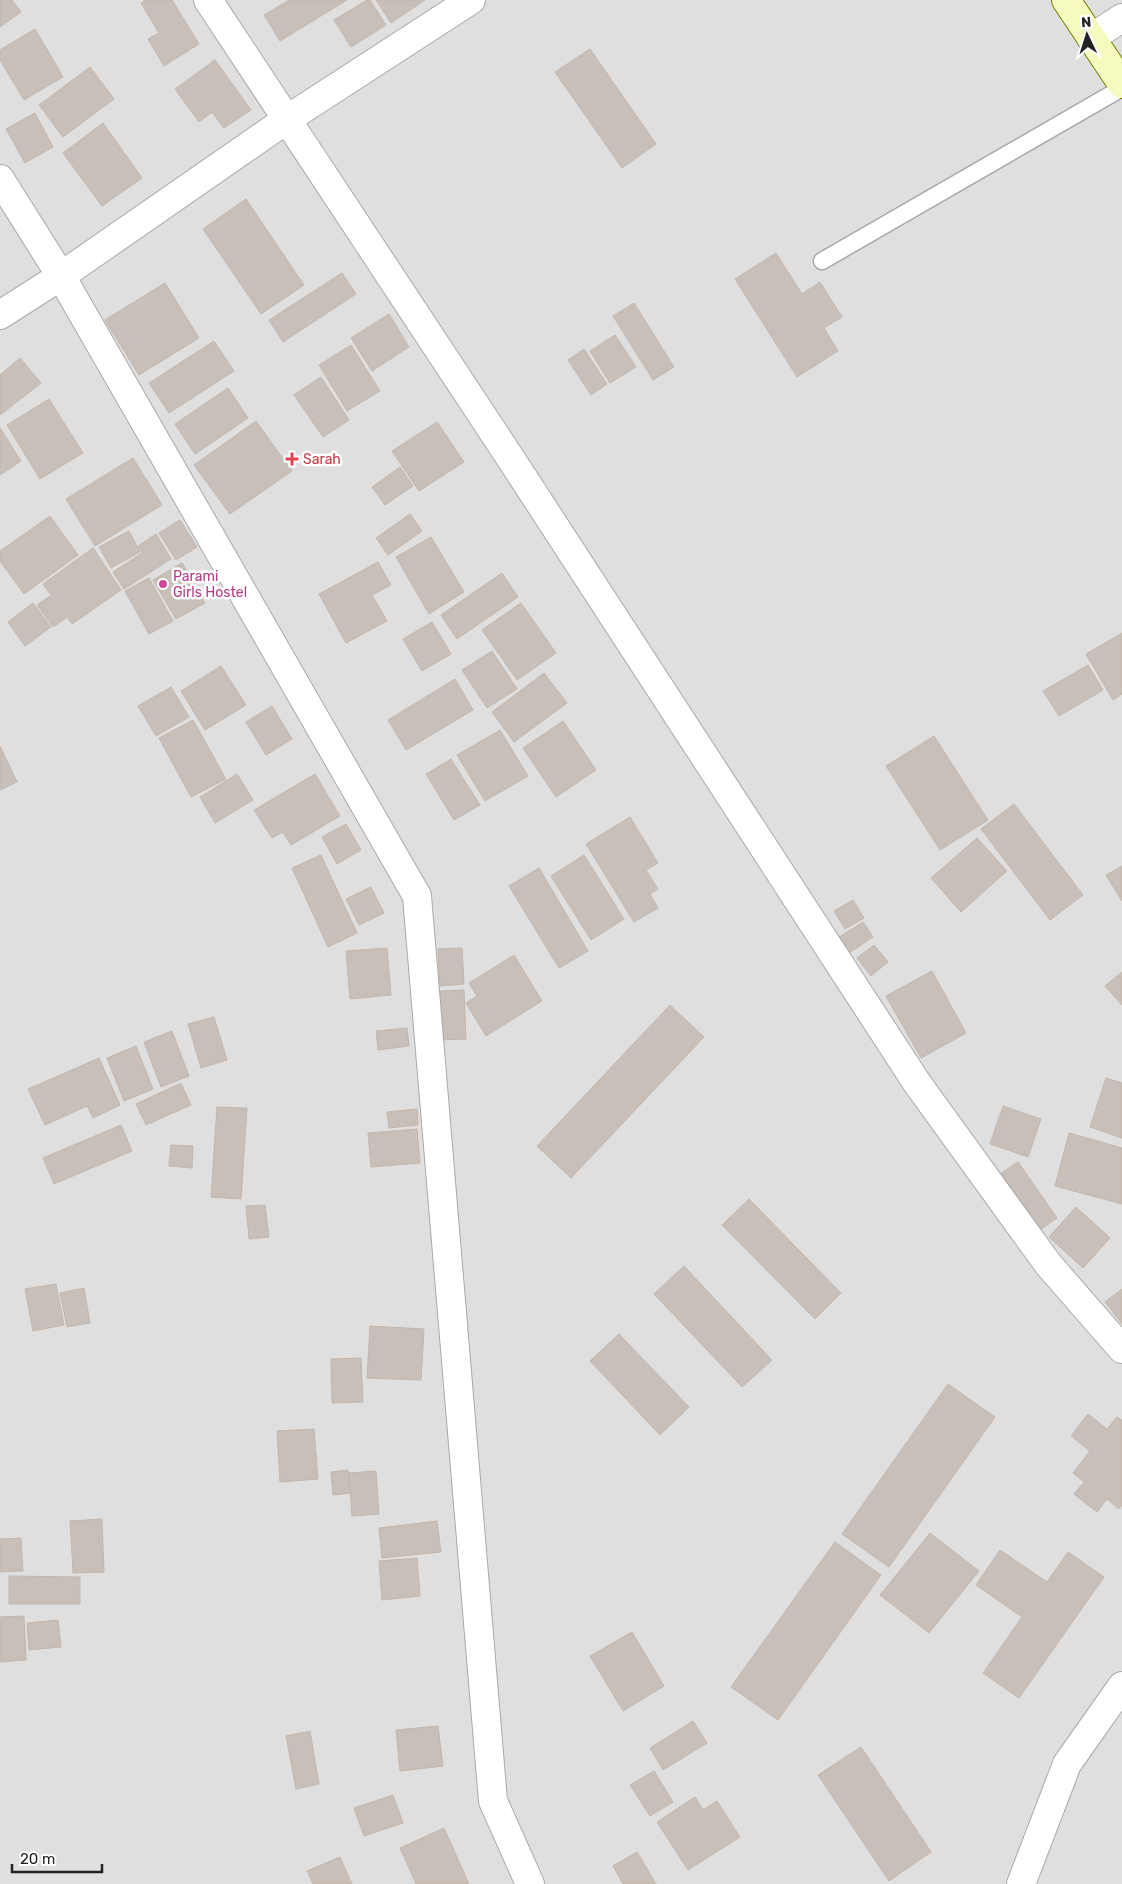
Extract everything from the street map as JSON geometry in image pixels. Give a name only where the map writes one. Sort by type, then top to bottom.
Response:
[{"type":"main road","points":[[1066,0],[1122,86]]},
{"type":"street","points":[[208,0],[511,459],[917,1083],[1048,1264],[1122,1349]]},
{"type":"street","points":[[0,315],[61,276],[286,120],[471,0]]},
{"type":"street","points":[[1091,38],[1122,18]]},
{"type":"street","points":[[0,178],[61,276],[417,896],[493,1801],[530,1884]]},
{"type":"street","points":[[1020,1884],[1067,1764],[1122,1686]]},
{"type":"lane","points":[[822,261],[1122,86]]},
{"type":"shaded area","points":[[0,0],[1122,0],[1122,1884],[0,1884]]},
{"type":"building","points":[[0,0],[12,0],[21,12],[0,27]]},
{"type":"building","points":[[145,0],[172,0],[199,44],[164,66],[148,39],[159,33],[141,3]]},
{"type":"building","points":[[289,0],[347,0],[280,41],[264,15]]},
{"type":"building","points":[[370,0],[386,25],[351,47],[334,20]]},
{"type":"building","points":[[376,0],[425,0],[391,23]]},
{"type":"building","points":[[35,29],[63,77],[24,100],[0,60],[0,50]]},
{"type":"building","points":[[590,49],[656,144],[622,168],[555,72]]},
{"type":"building","points":[[215,60],[251,110],[224,128],[212,112],[199,122],[175,89]]},
{"type":"building","points":[[90,67],[114,99],[63,137],[39,105]]},
{"type":"building","points":[[35,113],[53,147],[25,163],[6,129]]},
{"type":"building","points":[[103,123],[142,178],[102,206],[63,153]]},
{"type":"building","points":[[246,199],[304,285],[261,314],[203,229]]},
{"type":"building","points":[[776,253],[802,294],[820,282],[842,317],[824,328],[838,351],[797,377],[735,279]]},
{"type":"building","points":[[342,273],[356,294],[283,342],[269,320]]},
{"type":"building","points":[[165,283],[199,338],[139,375],[105,320]]},
{"type":"building","points":[[634,303],[674,367],[653,380],[613,316]]},
{"type":"building","points":[[389,314],[409,347],[372,371],[351,338]]},
{"type":"building","points":[[615,335],[636,367],[610,383],[590,351]]},
{"type":"building","points":[[214,341],[234,371],[169,413],[149,383]]},
{"type":"building","points":[[351,345],[380,391],[347,411],[319,365]]},
{"type":"building","points":[[584,349],[607,384],[591,395],[568,360]]},
{"type":"building","points":[[20,358],[41,383],[0,415],[0,375]]},
{"type":"building","points":[[321,377],[349,420],[323,437],[294,395]]},
{"type":"building","points":[[228,388],[248,418],[195,454],[175,424]]},
{"type":"building","points":[[49,399],[83,453],[40,479],[7,425]]},
{"type":"building","points":[[256,421],[292,471],[230,514],[194,465]]},
{"type":"building","points":[[437,422],[464,462],[419,491],[392,451]]},
{"type":"building","points":[[0,428],[21,461],[0,475]]},
{"type":"building","points":[[133,458],[162,505],[95,546],[66,499]]},
{"type":"building","points":[[400,467],[413,486],[385,505],[372,487]]},
{"type":"building","points":[[410,514],[422,531],[388,555],[376,538]]},
{"type":"building","points":[[50,516],[78,555],[24,594],[0,561],[0,551]]},
{"type":"building","points":[[180,520],[197,547],[176,560],[159,533]]},
{"type":"building","points":[[129,531],[140,552],[111,568],[99,547]]},
{"type":"building","points":[[156,534],[171,559],[124,589],[113,572],[142,553],[138,546]]},
{"type":"building","points":[[431,537],[464,592],[429,614],[396,557]]},
{"type":"building","points":[[93,548],[121,590],[72,624],[43,584]]},
{"type":"building","points":[[378,562],[391,585],[372,595],[387,621],[346,643],[319,594]]},
{"type":"building","points":[[182,563],[205,603],[176,619],[153,580]]},
{"type":"building","points":[[502,573],[518,597],[457,639],[441,615]]},
{"type":"building","points":[[149,578],[173,621],[149,634],[125,591]]},
{"type":"building","points":[[50,596],[66,618],[53,627],[37,605]]},
{"type":"building","points":[[33,603],[51,627],[25,646],[8,622]]},
{"type":"building","points":[[521,603],[556,653],[517,680],[482,630]]},
{"type":"building","points":[[432,622],[451,654],[422,671],[403,639]]},
{"type":"building","points":[[1122,633],[1122,694],[1113,700],[1086,654]]},
{"type":"building","points":[[492,651],[517,689],[487,708],[462,670]]},
{"type":"building","points":[[1088,665],[1103,690],[1059,716],[1043,691]]},
{"type":"building","points":[[221,666],[246,705],[205,730],[181,691]]},
{"type":"building","points":[[544,673],[567,703],[514,742],[492,712]]},
{"type":"building","points":[[455,679],[473,710],[406,750],[388,720]]},
{"type":"building","points":[[171,687],[189,717],[156,736],[138,706]]},
{"type":"building","points":[[272,706],[292,739],[266,755],[246,722]]},
{"type":"building","points":[[193,720],[226,779],[191,797],[159,738]]},
{"type":"building","points":[[563,721],[596,770],[556,797],[523,748]]},
{"type":"building","points":[[500,730],[528,776],[485,801],[457,755]]},
{"type":"building","points":[[934,736],[988,820],[940,850],[886,766]]},
{"type":"building","points":[[0,746],[17,782],[0,790]]},
{"type":"building","points":[[451,759],[480,805],[454,820],[426,774]]},
{"type":"building","points":[[237,774],[253,800],[215,823],[200,797]]},
{"type":"building","points":[[315,774],[340,816],[291,845],[283,832],[272,838],[254,810]]},
{"type":"building","points":[[1014,804],[1083,895],[1050,920],[981,829]]},
{"type":"building","points":[[630,817],[658,863],[646,870],[658,889],[650,894],[658,908],[634,922],[586,844]]},
{"type":"building","points":[[346,824],[361,850],[337,864],[322,837]]},
{"type":"building","points":[[977,838],[1007,871],[961,912],[931,878]]},
{"type":"building","points":[[321,855],[357,933],[328,947],[292,868]]},
{"type":"building","points":[[584,855],[624,919],[591,940],[551,876]]},
{"type":"building","points":[[1122,866],[1122,901],[1106,875]]},
{"type":"building","points":[[539,868],[588,951],[559,968],[509,886]]},
{"type":"building","points":[[371,887],[384,913],[359,925],[346,899]]},
{"type":"building","points":[[853,900],[864,918],[845,929],[834,911]]},
{"type":"building","points":[[863,922],[873,937],[849,953],[839,937]]},
{"type":"building","points":[[874,945],[888,962],[871,976],[857,958]]},
{"type":"building","points":[[387,948],[391,995],[350,999],[346,951]]},
{"type":"building","points":[[462,948],[464,984],[440,986],[438,949]]},
{"type":"building","points":[[514,955],[542,1001],[486,1036],[466,1003],[477,996],[469,983]]},
{"type":"building","points":[[932,971],[966,1033],[921,1058],[886,996]]},
{"type":"building","points":[[1122,972],[1122,1005],[1105,986]]},
{"type":"building","points":[[464,990],[466,1039],[441,1040],[439,991]]},
{"type":"building","points":[[670,1005],[704,1037],[571,1178],[537,1146]]},
{"type":"building","points":[[214,1017],[227,1060],[201,1068],[188,1024]]},
{"type":"building","points":[[407,1028],[409,1046],[378,1050],[376,1031]]},
{"type":"building","points":[[172,1031],[189,1076],[161,1087],[144,1042]]},
{"type":"building","points":[[136,1046],[153,1089],[124,1101],[107,1058]]},
{"type":"building","points":[[99,1058],[120,1105],[93,1118],[87,1106],[45,1125],[28,1089]]},
{"type":"building","points":[[1106,1078],[1122,1083],[1122,1138],[1090,1127]]},
{"type":"building","points":[[181,1083],[191,1105],[146,1125],[136,1104]]},
{"type":"building","points":[[1003,1106],[1041,1119],[1028,1157],[990,1144]]},
{"type":"building","points":[[217,1107],[247,1108],[241,1199],[211,1197]]},
{"type":"building","points":[[417,1109],[418,1125],[389,1128],[387,1112]]},
{"type":"building","points":[[121,1125],[132,1151],[54,1184],[43,1158]]},
{"type":"building","points":[[417,1129],[420,1163],[371,1167],[368,1133]]},
{"type":"building","points":[[1069,1133],[1122,1148],[1122,1204],[1055,1186]]},
{"type":"building","points":[[171,1145],[193,1146],[192,1168],[169,1166]]},
{"type":"building","points":[[1018,1162],[1057,1218],[1033,1235],[994,1178]]},
{"type":"building","points":[[749,1199],[841,1293],[815,1319],[722,1225]]},
{"type":"building","points":[[265,1205],[269,1237],[249,1239],[246,1206]]},
{"type":"building","points":[[1076,1207],[1110,1238],[1083,1268],[1049,1237]]},
{"type":"building","points":[[684,1266],[772,1360],[742,1387],[654,1294]]},
{"type":"building","points":[[56,1284],[64,1325],[33,1331],[25,1289]]},
{"type":"building","points":[[84,1288],[90,1323],[67,1327],[60,1293]]},
{"type":"building","points":[[1122,1289],[1122,1324],[1105,1302]]},
{"type":"building","points":[[370,1326],[424,1329],[421,1380],[367,1378]]},
{"type":"building","points":[[619,1334],[689,1407],[660,1435],[590,1361]]},
{"type":"building","points":[[361,1358],[363,1402],[332,1403],[331,1359]]},
{"type":"building","points":[[948,1384],[995,1417],[889,1567],[842,1534]]},
{"type":"building","points":[[1088,1414],[1107,1429],[1117,1417],[1122,1420],[1122,1505],[1119,1509],[1107,1499],[1097,1512],[1074,1494],[1084,1482],[1073,1473],[1090,1451],[1071,1436]]},
{"type":"building","points":[[314,1429],[318,1479],[280,1482],[277,1431]]},
{"type":"building","points":[[348,1470],[350,1493],[333,1495],[331,1472]]},
{"type":"building","points":[[376,1471],[379,1514],[352,1516],[349,1473]]},
{"type":"building","points":[[102,1519],[104,1572],[73,1573],[70,1521]]},
{"type":"building","points":[[437,1521],[441,1552],[382,1558],[379,1528]]},
{"type":"building","points":[[930,1533],[979,1571],[929,1633],[880,1595]]},
{"type":"building","points":[[21,1538],[23,1571],[0,1572],[0,1539]]},
{"type":"building","points":[[835,1542],[881,1575],[778,1720],[731,1687]]},
{"type":"building","points":[[1000,1550],[1047,1582],[1068,1552],[1104,1577],[1019,1698],[983,1673],[1022,1617],[976,1585]]},
{"type":"building","points":[[417,1558],[420,1596],[382,1600],[379,1561]]},
{"type":"building","points":[[9,1576],[80,1577],[80,1604],[9,1604]]},
{"type":"building","points":[[24,1616],[26,1660],[0,1662],[0,1617]]},
{"type":"building","points":[[58,1620],[61,1647],[29,1650],[27,1623]]},
{"type":"building","points":[[632,1632],[664,1686],[623,1711],[590,1656]]},
{"type":"building","points":[[693,1721],[707,1743],[663,1770],[650,1748]]},
{"type":"building","points":[[438,1726],[443,1766],[400,1771],[396,1730]]},
{"type":"building","points":[[310,1731],[319,1784],[296,1789],[286,1736]]},
{"type":"building","points":[[861,1747],[931,1852],[889,1881],[818,1775]]},
{"type":"building","points":[[654,1771],[673,1802],[650,1816],[630,1785]]},
{"type":"building","points":[[393,1795],[403,1823],[364,1836],[354,1808]]},
{"type":"building","points":[[695,1797],[703,1810],[717,1801],[740,1837],[688,1870],[657,1822]]},
{"type":"building","points":[[444,1828],[469,1884],[416,1884],[400,1848]]},
{"type":"building","points":[[637,1852],[656,1884],[623,1884],[613,1866]]},
{"type":"building","points":[[340,1857],[352,1884],[313,1884],[307,1871]]},
{"type":"place","name":"Sarah","points":[[292,459]]},
{"type":"place","name":"Parami Girls Hostel","points":[[163,584]]}]
